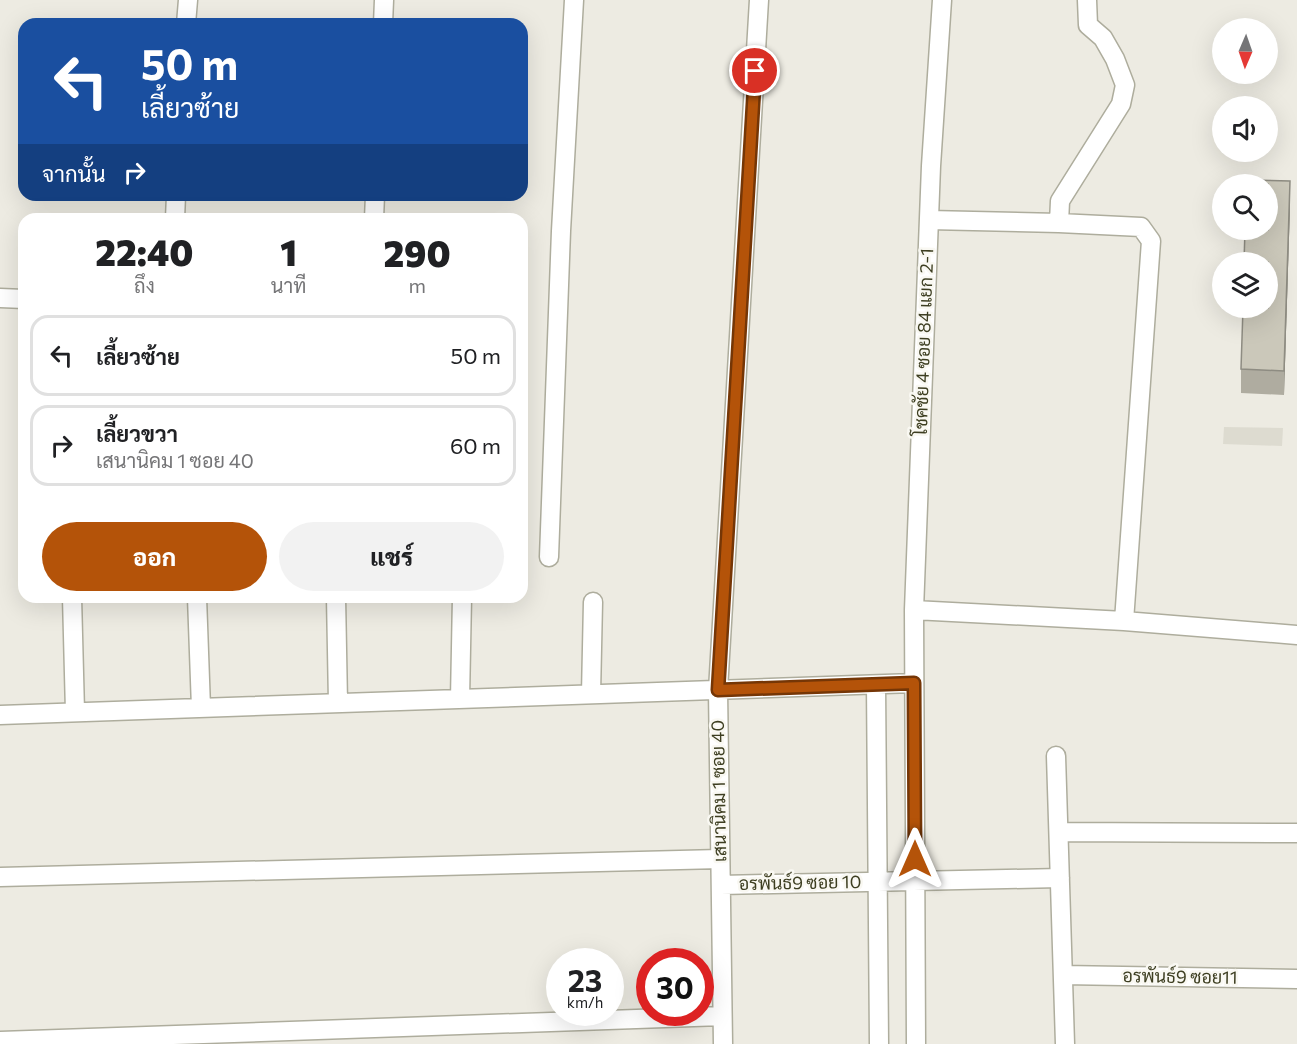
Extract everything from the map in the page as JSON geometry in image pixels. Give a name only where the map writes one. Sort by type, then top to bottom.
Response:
[{"type":"street","points":[[186,18],[188,0]]},
{"type":"street","points":[[383,18],[384,0]]},
{"type":"street","points":[[549,557],[561,231],[574,0]]},
{"type":"street","name":"เสนานิคม 1 ซอย 40","points":[[723,1044],[718,690],[759,0]]},
{"type":"street","name":"โชคชัย 4 ซอย 84 แยก 2-1","points":[[916,1044],[914,610],[929,220],[942,0]]},
{"type":"street","points":[[1059,223],[1060,201],[1120,104],[1125,85],[1116,59],[1103,38],[1088,25],[1087,0]]},
{"type":"street","points":[[929,220],[1141,227],[1151,241],[1124,621]]},
{"type":"street","points":[[0,298],[18,299]]},
{"type":"street","points":[[591,694],[593,602]]},
{"type":"street","points":[[72,603],[75,712]]},
{"type":"street","points":[[197,603],[201,708]]},
{"type":"street","points":[[336,603],[338,703]]},
{"type":"street","points":[[460,699],[462,603]]},
{"type":"street","points":[[914,610],[1124,621],[1297,635]]},
{"type":"street","points":[[0,715],[914,683]]},
{"type":"street","points":[[876,685],[879,1044]]},
{"type":"street","points":[[1056,756],[1065,1044]]},
{"type":"street","points":[[1059,832],[1297,833]]},
{"type":"street","points":[[0,877],[720,859]]},
{"type":"street","name":"อรพันธ์9 ซอย 10","points":[[720,885],[1060,878]]},
{"type":"street","name":"อรพันธ์9 ซอย11","points":[[1063,975],[1297,979]]},
{"type":"street","points":[[0,1041],[722,1016]]},
{"type":"shaded area","points":[[1224,427],[1283,428],[1282,446],[1223,444]]},
{"type":"building","points":[[1278,181],[1290,181],[1284,371],[1241,369],[1243,318],[1278,318],[1278,252],[1244,252],[1245,240],[1278,240]]},
{"type":"route","points":[[755,71],[718,690],[914,683],[915,859]]}]
